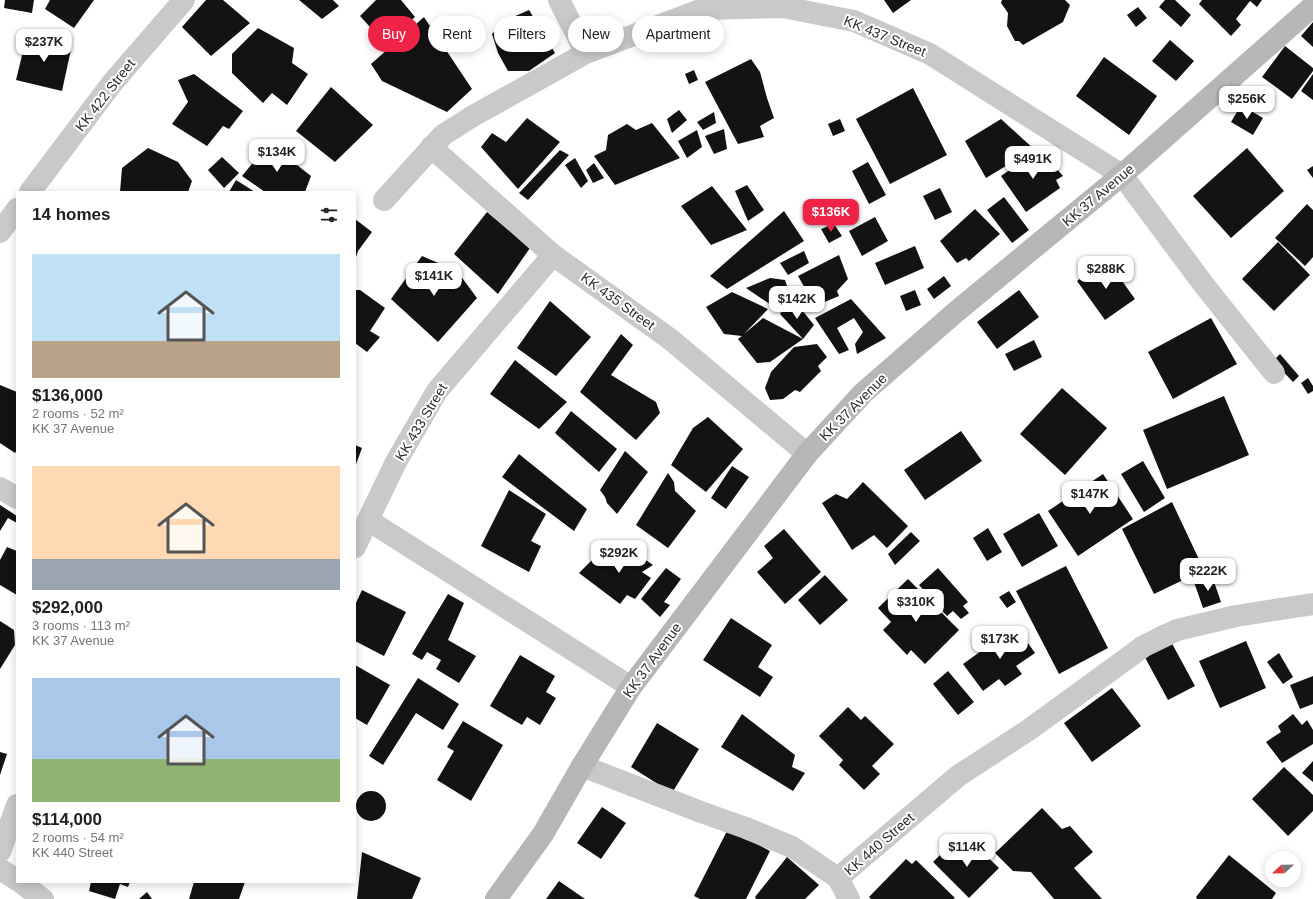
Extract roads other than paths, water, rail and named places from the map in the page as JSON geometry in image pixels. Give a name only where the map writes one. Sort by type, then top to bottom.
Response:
[{"type":"main road","name":"KK 37 Avenue","points":[[496,899],[543,834],[582,766],[631,687],[807,454],[863,394],[957,311],[1122,175],[1313,6]]},
{"type":"street","name":"KK 422 Street","points":[[31,191],[113,82],[183,0]]},
{"type":"street","points":[[384,200],[443,135],[473,116],[586,53],[559,0]]},
{"type":"street","name":"KK 437 Street","points":[[586,53],[703,9],[783,7],[854,21],[930,54],[1122,175]]},
{"type":"street","name":"KK 435 Street","points":[[431,147],[553,255],[670,339],[807,454]]},
{"type":"street","points":[[1122,175],[1204,285],[1274,373]]},
{"type":"street","points":[[0,232],[16,210]]},
{"type":"street","name":"KK 433 Street","points":[[356,546],[396,462],[436,391],[553,255]]},
{"type":"street","points":[[0,488],[16,497]]},
{"type":"street","points":[[368,520],[631,687]]},
{"type":"street","name":"KK 440 Street","points":[[582,766],[792,847],[838,878],[958,776],[1030,729],[1144,646],[1177,630],[1236,616],[1313,604]]},
{"type":"street","points":[[0,852],[16,808]]},
{"type":"street","points":[[0,869],[16,879]]},
{"type":"street","points":[[838,878],[849,899]]},
{"type":"street","points":[[21,883],[43,899]]}]
